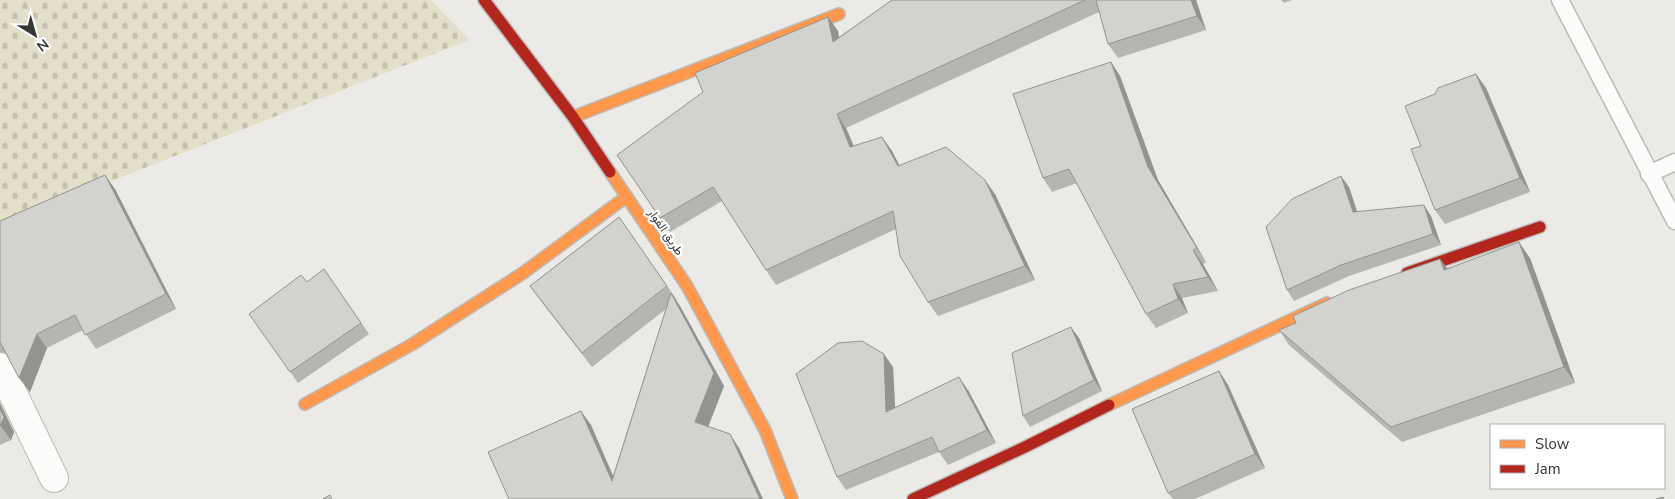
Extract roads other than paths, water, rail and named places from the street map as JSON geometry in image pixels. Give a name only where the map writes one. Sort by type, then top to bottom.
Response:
[{"type":"street","name":"طريق الفوار","points":[[487,1],[573,117],[687,286],[765,430],[792,499]]},
{"type":"street","points":[[573,117],[838,14]]},
{"type":"street","points":[[305,404],[427,335],[523,273],[626,197]]},
{"type":"street","points":[[1391,278],[1540,226]]},
{"type":"street","points":[[913,499],[1025,447],[1126,396],[1336,299]]},
{"type":"street","points":[[0,367],[54,478]]},
{"type":"lane","points":[[1560,0],[1675,221]]},
{"type":"lane","points":[[1649,174],[1675,162]]}]
